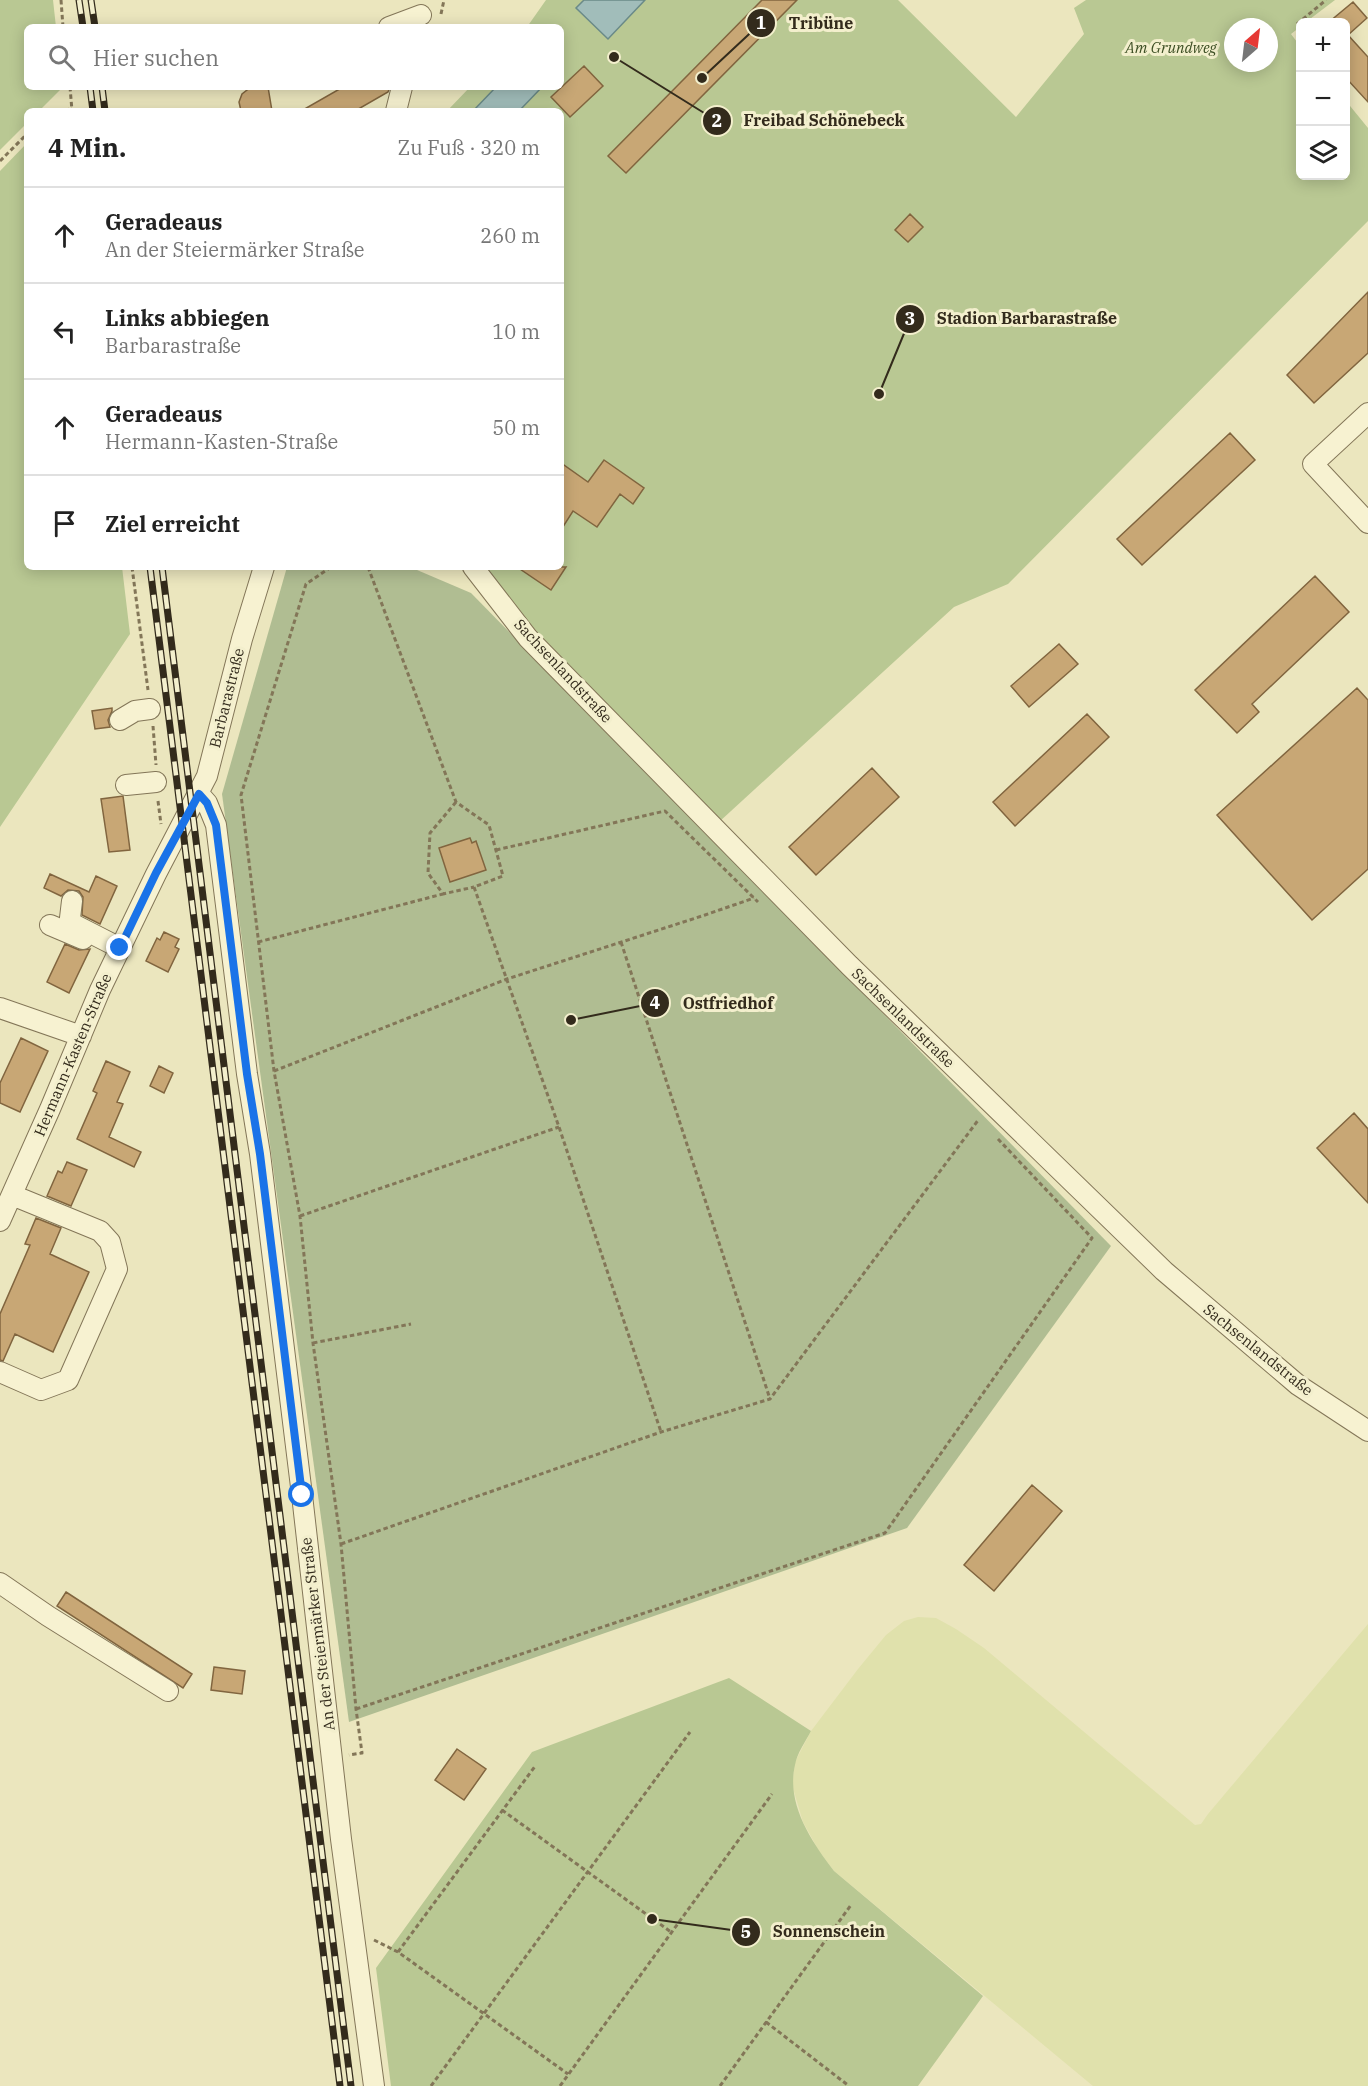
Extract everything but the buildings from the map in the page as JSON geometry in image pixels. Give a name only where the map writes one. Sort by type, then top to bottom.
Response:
[{"type":"street","points":[[397,24],[422,14]]},
{"type":"street","points":[[397,108],[401,90]]},
{"type":"street","points":[[1368,413],[1313,464],[1368,523]]},
{"type":"street","name":"Barbarastraße","points":[[182,826],[199,794],[213,755],[242,639],[263,570]]},
{"type":"street","name":"Sachsenlandstraße","points":[[475,570],[528,638],[849,965],[1155,1263],[1298,1385],[1368,1431]]},
{"type":"street","points":[[120,720],[135,711],[150,709]]},
{"type":"street","points":[[126,785],[156,782]]},
{"type":"street","name":"An der Steiermärker Straße","points":[[199,794],[207,803],[216,825],[247,1074],[261,1165],[374,2086]]},
{"type":"street","name":"Hermann-Kasten-Straße","points":[[0,1221],[118,952],[156,873],[182,826]]},
{"type":"street","points":[[72,901],[70,918],[73,924],[118,952]]},
{"type":"street","points":[[50,925],[118,952]]},
{"type":"street","points":[[0,1008],[81,1036]]},
{"type":"street","points":[[0,1372],[41,1390],[68,1380],[117,1269],[110,1242],[99,1231],[12,1195]]},
{"type":"street","points":[[0,1583],[48,1616],[168,1691]]},
{"type":"path","points":[[61,0],[63,24]]},
{"type":"path","points":[[1304,18],[1326,0]]},
{"type":"path","points":[[70,90],[72,108]]},
{"type":"path","points":[[0,161],[24,137]]},
{"type":"path","points":[[327,570],[306,584],[241,795],[274,1071],[300,1216],[313,1343],[341,1544],[362,1753],[332,1757]]},
{"type":"path","points":[[258,942],[474,887],[503,876],[489,825],[456,802],[369,570]]},
{"type":"path","points":[[443,894],[428,873],[430,833],[456,802]]},
{"type":"path","points":[[496,850],[665,811],[762,906]]},
{"type":"path","points":[[474,887],[559,1127],[661,1432]]},
{"type":"path","points":[[274,1071],[507,979],[754,898]]},
{"type":"path","points":[[621,942],[770,1399]]},
{"type":"path","points":[[341,1544],[661,1432],[770,1399],[979,1119]]},
{"type":"path","points":[[300,1216],[559,1127]]},
{"type":"path","points":[[356,1709],[885,1533],[1092,1238],[995,1136]]},
{"type":"path","points":[[313,1343],[411,1324]]},
{"type":"path","points":[[431,2086],[690,1732]]},
{"type":"path","points":[[398,1952],[536,1765]]},
{"type":"path","points":[[560,2086],[772,1794]]},
{"type":"path","points":[[502,1810],[672,1932]]},
{"type":"path","points":[[720,2086],[850,1905]]},
{"type":"path","points":[[354,1929],[398,1952],[568,2074]]},
{"type":"path","points":[[766,2022],[849,2086]]},
{"type":"green space","points":[[0,0],[53,0],[56,24],[24,24],[24,90],[60,90],[42,108],[24,108],[24,126],[0,150]]},
{"type":"green space","name":"Am Grundweg","points":[[546,0],[898,0],[1016,117],[1084,34],[1074,8],[1086,0],[1335,0],[1311,18],[1296,18],[1296,30],[1291,34],[1296,41],[1296,180],[1350,180],[1350,106],[1368,128],[1368,221],[1008,584],[954,607],[719,822],[534,632],[485,570],[564,570],[564,108],[450,108],[467,90],[564,90],[564,24],[529,24]]},
{"type":"green space","points":[[24,146],[24,570],[122,570],[130,634],[0,827],[0,171]]},
{"type":"green space","points":[[286,570],[417,570],[471,593],[1111,1246],[907,1528],[349,1722],[222,794]]},
{"type":"green space","points":[[918,1617],[936,1618],[984,1648],[1195,1825],[1201,1824],[1368,1624],[1368,2086],[1093,2086],[834,1871],[819,1851],[803,1822],[792,1785],[795,1762],[811,1731],[886,1635],[904,1621]]},
{"type":"green space","points":[[729,1678],[811,1731],[796,1761],[793,1780],[794,1794],[797,1808],[809,1835],[834,1871],[983,1996],[918,2086],[391,2086],[376,1968],[532,1752]]},
{"type":"water","points":[[584,0],[645,0],[608,39],[576,8]]},
{"type":"water","points":[[493,90],[539,90],[522,108],[476,108]]},
{"type":"railway","points":[[79,0],[83,24]]},
{"type":"railway","points":[[91,0],[95,24]]},
{"type":"railway","points":[[90,90],[93,108]]},
{"type":"railway","points":[[102,90],[105,108]]},
{"type":"railway","points":[[150,570],[340,2086]]},
{"type":"railway","points":[[162,570],[351,2086]]},
{"type":"place","name":"Freibad Schönebeck","points":[[614,57]]},
{"type":"place","name":"Tribüne","points":[[702,78]]},
{"type":"place","name":"Stadion Barbarastraße","points":[[879,394]]},
{"type":"place","name":"Ostfriedhof","points":[[571,1020]]},
{"type":"place","name":"Sonnenschein","points":[[652,1919]]},
{"type":"route","points":[[120,948],[156,873],[199,794],[207,803],[216,825],[302,1495]]}]
